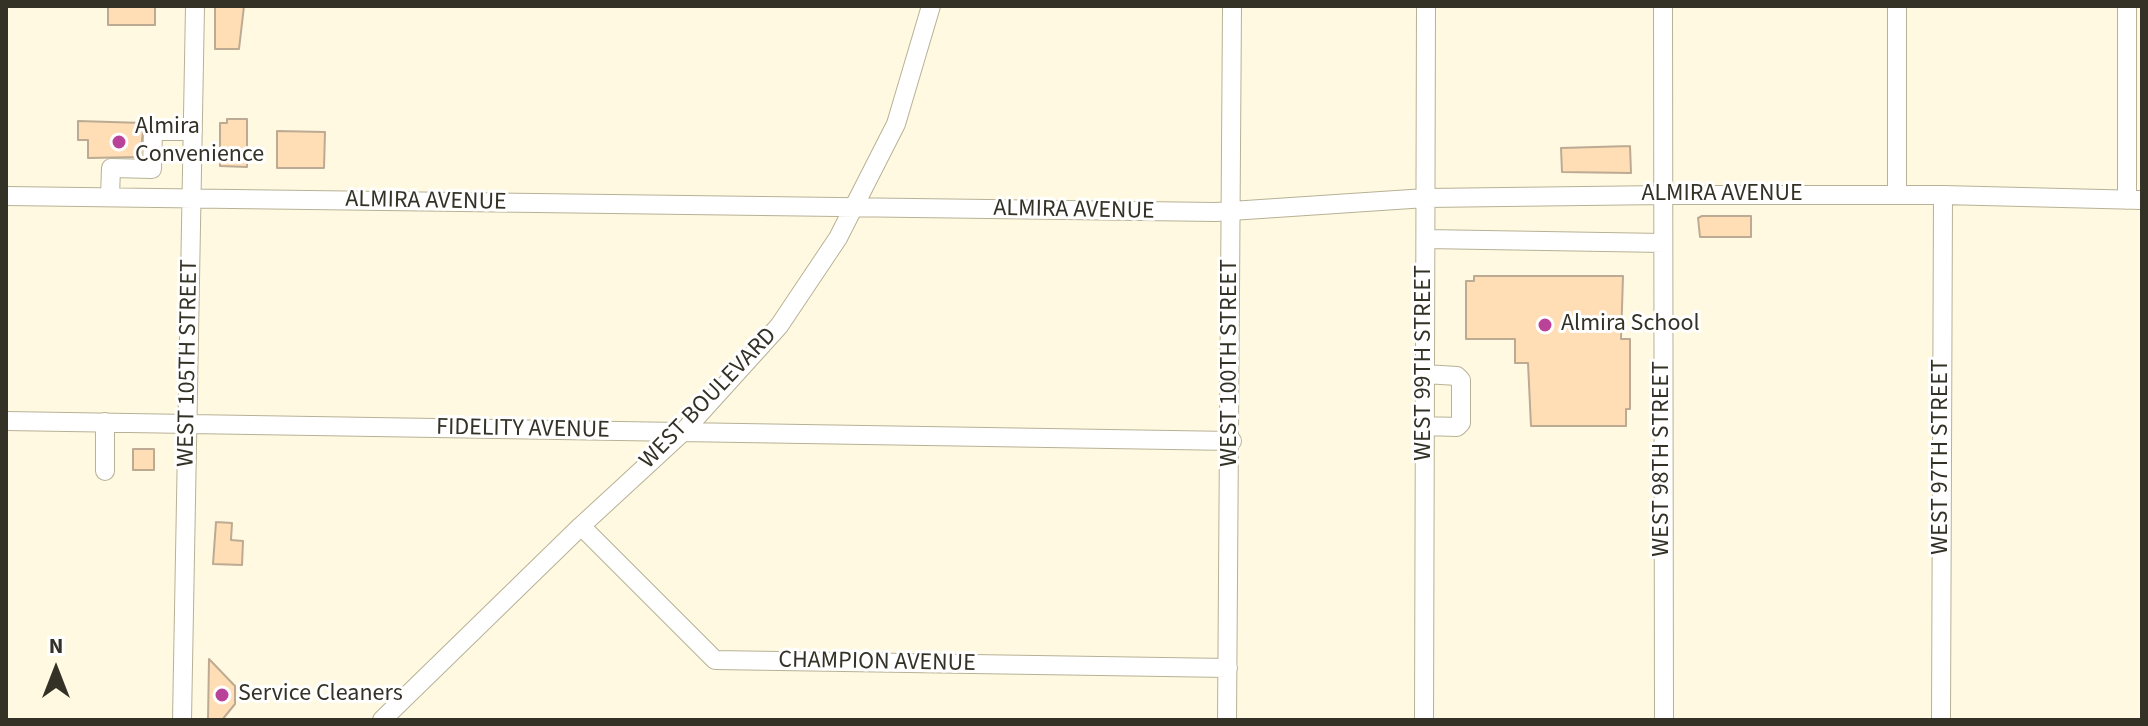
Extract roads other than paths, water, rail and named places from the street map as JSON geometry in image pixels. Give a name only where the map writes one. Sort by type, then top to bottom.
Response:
[{"type":"street","name":"WEST 105TH STREET","points":[[182,720],[195,6]]},
{"type":"street","name":"WEST BOULEVARD","points":[[382,720],[581,526],[683,432],[779,326],[853,209],[896,124],[931,6]]},
{"type":"street","name":"WEST 100TH STREET","points":[[1227,720],[1232,441],[1232,6]]},
{"type":"street","name":"WEST 99TH STREET","points":[[1424,720],[1426,6]]},
{"type":"street","name":"WEST 98TH STREET","points":[[1663,6],[1664,720]]},
{"type":"street","points":[[1897,6],[1897,195]]},
{"type":"street","points":[[2127,6],[2134,200]]},
{"type":"street","points":[[110,197],[111,168],[152,169],[153,131],[193,131]]},
{"type":"street","name":"ALMIRA AVENUE","points":[[6,196],[1231,212],[1426,198],[1943,195],[2134,200]]},
{"type":"street","name":"WEST 97TH STREET","points":[[1941,720],[1943,195]]},
{"type":"street","points":[[1426,239],[1663,243]]},
{"type":"street","points":[[1425,374],[1457,376],[1461,380],[1461,423],[1457,427],[1425,426]]},
{"type":"street","name":"FIDELITY AVENUE","points":[[6,421],[1232,441]]},
{"type":"street","points":[[105,422],[105,471]]},
{"type":"street","name":"CHAMPION AVENUE","points":[[581,526],[715,660],[1228,668]]},
{"type":"place","name":"Almira Convenience","points":[[119,142]]},
{"type":"place","name":"Almira School","points":[[1545,325]]},
{"type":"place","name":"Service Cleaners","points":[[222,695]]}]
